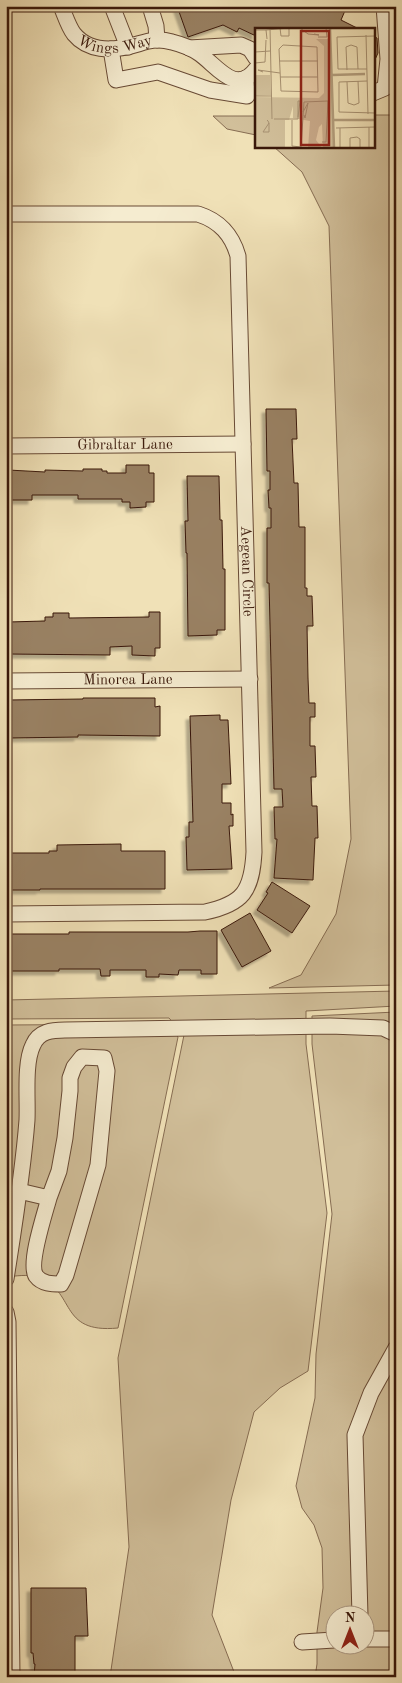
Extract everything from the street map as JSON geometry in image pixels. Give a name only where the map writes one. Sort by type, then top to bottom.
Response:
[{"type":"street","name":"Wings Way","points":[[61,6],[73,33],[82,42],[97,48],[111,49],[152,39],[172,42],[198,53],[229,78],[238,81],[251,74]]},
{"type":"street","points":[[112,6],[128,46]]},
{"type":"street","points":[[150,6],[156,26],[156,40]]},
{"type":"street","points":[[374,93],[385,88],[388,59],[384,6]]},
{"type":"street","name":"Wings Way","points":[[188,48],[241,45],[250,49],[255,56]]},
{"type":"street","points":[[111,49],[116,80],[158,72],[210,90],[251,97],[251,74]]},
{"type":"street","name":"Aegean Circle","points":[[6,214],[198,214],[211,218],[234,242],[238,256],[254,862],[248,886],[238,900],[220,909],[205,912],[6,914]]},
{"type":"street","name":"Gibraltar Lane","points":[[6,446],[243,444]]},
{"type":"street","name":"Minorea Lane","points":[[6,681],[250,679]]},
{"type":"street","points":[[6,1279],[27,1120],[28,1062],[32,1045],[38,1036],[47,1031],[330,1026],[383,1028],[396,1034]]},
{"type":"street","points":[[82,1057],[104,1058],[107,1071],[98,1165],[66,1275],[61,1284],[46,1284],[36,1276],[33,1266],[39,1233],[49,1198],[59,1171],[69,1101],[70,1078],[74,1067],[82,1057]]},
{"type":"street","points":[[19,1191],[49,1198]]},
{"type":"street","points":[[6,1312],[8,1322],[12,1677]]},
{"type":"street","points":[[360,1606],[355,1436],[371,1393],[396,1348]]},
{"type":"street","points":[[374,1639],[396,1639]]},
{"type":"street","points":[[302,1642],[324,1641]]},
{"type":"shaded area","points":[[374,115],[396,115],[396,985],[269,988],[301,975],[336,914],[351,839],[329,226],[302,172],[275,148],[374,148]]},
{"type":"shaded area","points":[[213,116],[255,116],[255,135],[227,129]]},
{"type":"shaded area","points":[[396,991],[396,1006],[306,1011],[306,1044],[327,1213],[308,1371],[280,1388],[254,1412],[231,1500],[212,1615],[236,1677],[110,1677],[129,1547],[118,1358],[184,1035],[169,1018],[6,1019],[6,1000]]},
{"type":"shaded area","points":[[396,1012],[396,1677],[315,1677],[317,1632],[323,1588],[322,1548],[314,1525],[302,1508],[296,1486],[315,1398],[316,1354],[332,1214],[312,1044],[312,1016]]},
{"type":"shaded area","points":[[167,1024],[178,1037],[118,1328],[99,1328],[85,1324],[76,1318],[58,1291],[49,1283],[33,1276],[6,1277],[6,1025]]},
{"type":"building","points":[[177,6],[347,6],[341,20],[357,28],[255,28],[255,36],[239,28],[237,32],[223,25],[188,37]]},
{"type":"building","points":[[374,36],[377,38],[378,53],[374,62]]},
{"type":"building","points":[[266,409],[296,409],[297,439],[292,439],[294,483],[298,483],[299,527],[305,527],[305,588],[307,588],[307,596],[312,596],[313,626],[307,626],[308,678],[309,703],[315,703],[315,717],[310,717],[310,746],[315,746],[316,777],[311,777],[312,806],[317,806],[318,838],[315,838],[313,880],[274,878],[277,839],[275,839],[274,807],[283,807],[282,789],[274,789],[269,583],[267,583],[267,528],[271,528],[271,508],[269,508],[268,490],[270,490],[270,471],[267,471]]},
{"type":"building","points":[[126,465],[149,465],[149,473],[154,473],[154,502],[146,502],[146,507],[130,508],[130,502],[122,502],[122,499],[78,499],[78,495],[32,495],[32,500],[6,500],[8,470],[45,472],[45,470],[83,471],[83,469],[102,469],[102,471],[107,471],[107,473],[126,473]]},
{"type":"building","points":[[187,476],[219,476],[223,569],[225,569],[225,630],[217,630],[217,635],[188,636],[185,521],[188,521]]},
{"type":"building","points":[[149,612],[160,612],[160,648],[155,648],[155,656],[132,655],[132,646],[110,647],[110,655],[8,654],[8,622],[45,621],[45,617],[53,617],[53,613],[69,613],[69,618],[149,617]]},
{"type":"building","points":[[155,698],[155,707],[160,706],[160,736],[78,735],[78,737],[8,738],[8,700]]},
{"type":"building","points":[[220,715],[220,720],[228,720],[231,784],[222,784],[222,803],[231,803],[231,815],[233,814],[233,826],[229,826],[232,869],[187,870],[186,837],[189,837],[189,822],[193,822],[190,716]]},
{"type":"building","points":[[121,844],[121,851],[165,851],[165,889],[6,890],[6,853],[49,853],[49,851],[57,851],[57,845]]},
{"type":"building","points":[[272,882],[310,906],[292,933],[257,910],[268,893],[266,892]]},
{"type":"building","points":[[250,913],[271,951],[242,967],[221,930]]},
{"type":"building","points":[[217,931],[217,974],[201,974],[201,970],[179,970],[178,975],[159,974],[159,977],[146,977],[146,970],[110,970],[110,976],[101,976],[100,969],[6,971],[6,943],[10,943],[10,934]]},
{"type":"building","points":[[31,1588],[86,1588],[88,1636],[75,1636],[75,1677],[34,1677],[35,1664],[33,1653],[31,1653]]}]
